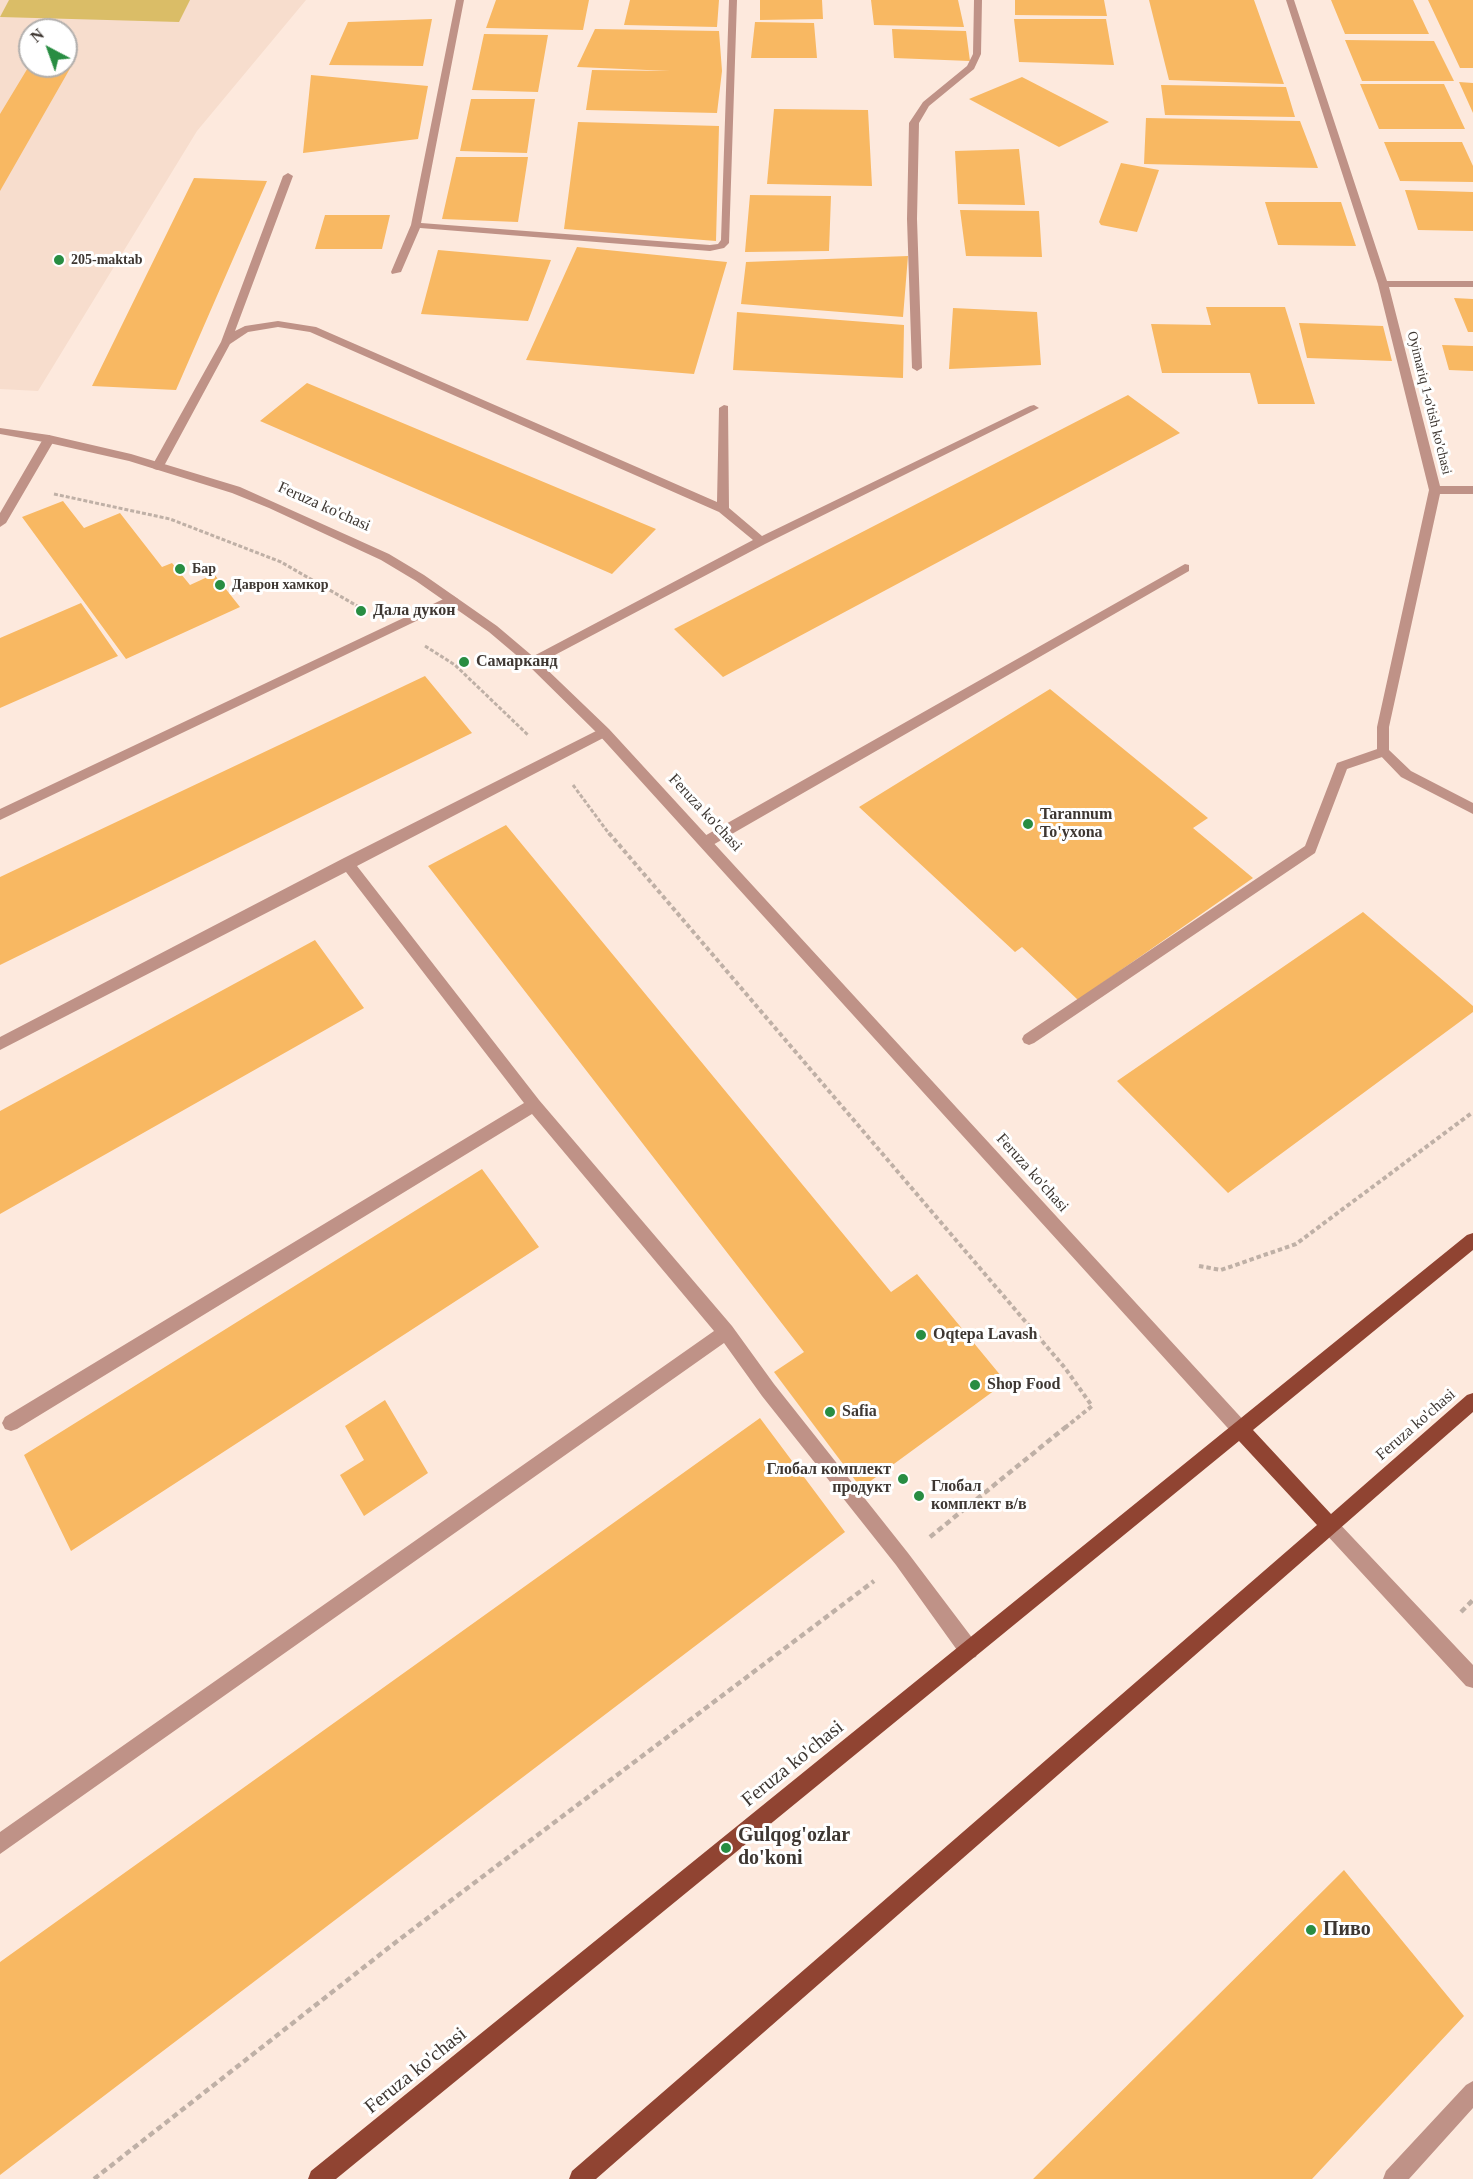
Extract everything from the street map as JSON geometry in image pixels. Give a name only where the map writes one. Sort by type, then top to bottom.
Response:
[{"type":"main road","name":"Feruza ko'chasi","points":[[319,2179],[1473,1240]]},
{"type":"main road","name":"Feruza ko'chasi","points":[[580,2179],[1473,1401]]},
{"type":"main road","name":"Feruza ko'chasi","points":[[1241,1430],[1330,1526]]},
{"type":"street","points":[[396,272],[416,225],[460,0]]},
{"type":"street","points":[[416,225],[710,248],[721,246],[726,241],[733,0]]},
{"type":"street","points":[[917,368],[912,219],[915,123],[926,104],[971,67],[977,54],[978,0]]},
{"type":"street","name":"Oyimariq 1-o'tish ko'chasi","points":[[1290,0],[1383,284],[1435,490],[1383,727],[1383,752]]},
{"type":"street","points":[[158,466],[226,342],[288,176]]},
{"type":"street","points":[[1383,284],[1473,284]]},
{"type":"street","points":[[226,342],[245,329],[278,324],[312,329],[723,509],[761,541]]},
{"type":"street","points":[[723,509],[724,408]]},
{"type":"street","points":[[532,662],[761,541],[1034,408]]},
{"type":"street","name":"Feruza ko'chasi","points":[[0,431],[104,450],[158,466],[236,490],[331,530],[385,557],[452,599],[532,662],[604,732],[706,842],[1241,1430]]},
{"type":"street","points":[[0,523],[49,439]]},
{"type":"street","points":[[1435,490],[1473,490]]},
{"type":"street","points":[[706,842],[1185,568]]},
{"type":"street","points":[[0,815],[452,599]]},
{"type":"street","points":[[0,1044],[604,732]]},
{"type":"street","points":[[1029,1039],[1310,849],[1342,766],[1383,752],[1406,774],[1473,809]]},
{"type":"street","points":[[347,863],[534,1105],[726,1332],[768,1390],[902,1559],[969,1650]]},
{"type":"street","points":[[11,1424],[534,1105]]},
{"type":"street","points":[[0,1844],[726,1332]]},
{"type":"street","points":[[1330,1526],[1473,1679]]},
{"type":"street","points":[[1394,2179],[1473,2092]]},
{"type":"path","points":[[22,487],[170,519],[281,562],[455,665],[554,759],[598,821],[1065,1368],[1092,1406],[902,1559],[396,1942],[94,2179]]},
{"type":"path","points":[[1200,1266],[1221,1270],[1296,1244],[1473,1112]]},
{"type":"shaded area","name":"205-maktab","points":[[0,0],[306,0],[197,131],[38,391],[0,389]]},
{"type":"shaded area","points":[[9,0],[190,0],[179,22],[0,17]]},
{"type":"building","points":[[496,0],[589,0],[583,30],[486,28]]},
{"type":"building","points":[[630,0],[719,0],[717,27],[624,25]]},
{"type":"building","points":[[760,0],[822,0],[823,19],[760,20]]},
{"type":"building","points":[[871,0],[958,0],[964,27],[874,25]]},
{"type":"building","points":[[1015,0],[1104,0],[1107,16],[1015,15]]},
{"type":"building","points":[[1149,0],[1254,0],[1284,84],[1169,80]]},
{"type":"building","points":[[1331,0],[1413,0],[1429,34],[1345,34]]},
{"type":"building","points":[[1428,0],[1473,0],[1473,68],[1460,68]]},
{"type":"building","points":[[432,19],[423,66],[329,65],[348,22]]},
{"type":"building","points":[[1014,19],[1106,19],[1114,65],[1019,62]]},
{"type":"building","points":[[755,22],[814,23],[817,58],[751,58]]},
{"type":"building","points":[[595,29],[719,31],[722,71],[717,113],[586,110],[592,70],[670,71],[577,67]]},
{"type":"building","points":[[892,29],[966,31],[970,61],[894,58]]},
{"type":"building","points":[[484,34],[548,35],[538,92],[472,90]]},
{"type":"building","points":[[1345,40],[1434,41],[1454,81],[1362,81]]},
{"type":"building","points":[[311,75],[428,86],[418,139],[303,153]]},
{"type":"building","points":[[1022,77],[1109,122],[1059,147],[969,99]]},
{"type":"building","points":[[22,78],[65,78],[0,191],[0,114]]},
{"type":"building","points":[[1459,82],[1473,83],[1473,113]]},
{"type":"building","points":[[1360,84],[1444,84],[1465,129],[1379,129]]},
{"type":"building","points":[[1161,85],[1286,87],[1295,117],[1165,115]]},
{"type":"building","points":[[471,99],[535,99],[527,153],[460,151]]},
{"type":"building","points":[[774,109],[868,110],[872,186],[767,184]]},
{"type":"building","points":[[1146,118],[1300,121],[1318,168],[1144,164]]},
{"type":"building","points":[[578,122],[719,126],[716,241],[564,229]]},
{"type":"building","points":[[1384,142],[1462,142],[1473,166],[1473,182],[1400,181]]},
{"type":"building","points":[[1019,149],[1025,205],[958,204],[955,151]]},
{"type":"building","points":[[456,157],[528,157],[518,222],[442,219]]},
{"type":"building","points":[[1121,163],[1159,170],[1137,232],[1101,225],[1099,222]]},
{"type":"building","points":[[194,178],[267,181],[176,390],[92,386]]},
{"type":"building","points":[[1405,190],[1473,192],[1473,231],[1418,230]]},
{"type":"building","points":[[750,195],[831,196],[829,251],[745,252]]},
{"type":"building","points":[[1265,202],[1341,202],[1356,246],[1278,245]]},
{"type":"building","points":[[960,210],[1039,211],[1042,257],[966,256]]},
{"type":"building","points":[[325,215],[390,215],[382,249],[315,249]]},
{"type":"building","points":[[577,247],[727,262],[694,374],[526,360]]},
{"type":"building","points":[[438,250],[551,260],[528,321],[421,314]]},
{"type":"building","points":[[908,256],[903,317],[741,304],[746,262]]},
{"type":"building","points":[[1454,298],[1473,299],[1473,332],[1468,332]]},
{"type":"building","points":[[1206,307],[1285,307],[1315,404],[1258,404],[1250,373],[1162,373],[1151,324],[1211,325]]},
{"type":"building","points":[[953,308],[1037,312],[1041,365],[949,369]]},
{"type":"building","points":[[737,312],[904,325],[903,378],[733,370]]},
{"type":"building","points":[[1299,323],[1383,326],[1392,361],[1307,358]]},
{"type":"building","points":[[1442,345],[1473,346],[1473,371],[1449,370]]},
{"type":"building","points":[[307,383],[656,529],[612,574],[260,421]]},
{"type":"building","points":[[1128,395],[1180,433],[723,677],[674,629]]},
{"type":"building","points":[[63,501],[84,528],[120,513],[162,567],[172,563],[190,585],[214,574],[240,607],[126,659],[22,517]]},
{"type":"building","points":[[81,603],[118,656],[0,708],[0,638]]},
{"type":"building","points":[[425,676],[472,733],[0,965],[0,877]]},
{"type":"building","points":[[1050,689],[1208,818],[1193,828],[1253,878],[1078,1000],[1022,947],[1015,952],[859,807]]},
{"type":"building","points":[[506,825],[891,1292],[917,1274],[1006,1382],[861,1488],[774,1372],[804,1352],[428,866]]},
{"type":"building","points":[[1363,912],[1473,1006],[1473,1012],[1228,1193],[1117,1081]]},
{"type":"building","points":[[315,940],[364,1008],[0,1214],[0,1111]]},
{"type":"building","points":[[482,1169],[539,1247],[71,1551],[24,1455]]},
{"type":"building","points":[[385,1400],[428,1473],[364,1516],[340,1475],[364,1460],[345,1426]]},
{"type":"building","points":[[760,1418],[845,1532],[0,2175],[0,1962]]},
{"type":"building","points":[[1344,1870],[1464,2016],[1312,2179],[1033,2179]]},
{"type":"place","name":"205-maktab","points":[[59,260]]},
{"type":"place","name":"Бар","points":[[180,569]]},
{"type":"place","name":"Даврон хамкор","points":[[220,585]]},
{"type":"place","name":"Дала дукон","points":[[361,611]]},
{"type":"place","name":"Самарканд","points":[[464,662]]},
{"type":"place","name":"Tarannum To'yxona","points":[[1028,824]]},
{"type":"place","name":"Oqtepa Lavash","points":[[921,1335]]},
{"type":"place","name":"Shop Food","points":[[975,1385]]},
{"type":"place","name":"Safia","points":[[830,1412]]},
{"type":"place","name":"Глобал комплект продукт","points":[[903,1479]]},
{"type":"place","name":"Глобал комплект в/в","points":[[919,1496]]},
{"type":"place","name":"Gulqog'ozlar do'koni","points":[[726,1848]]},
{"type":"place","name":"Пиво","points":[[1311,1930]]}]
